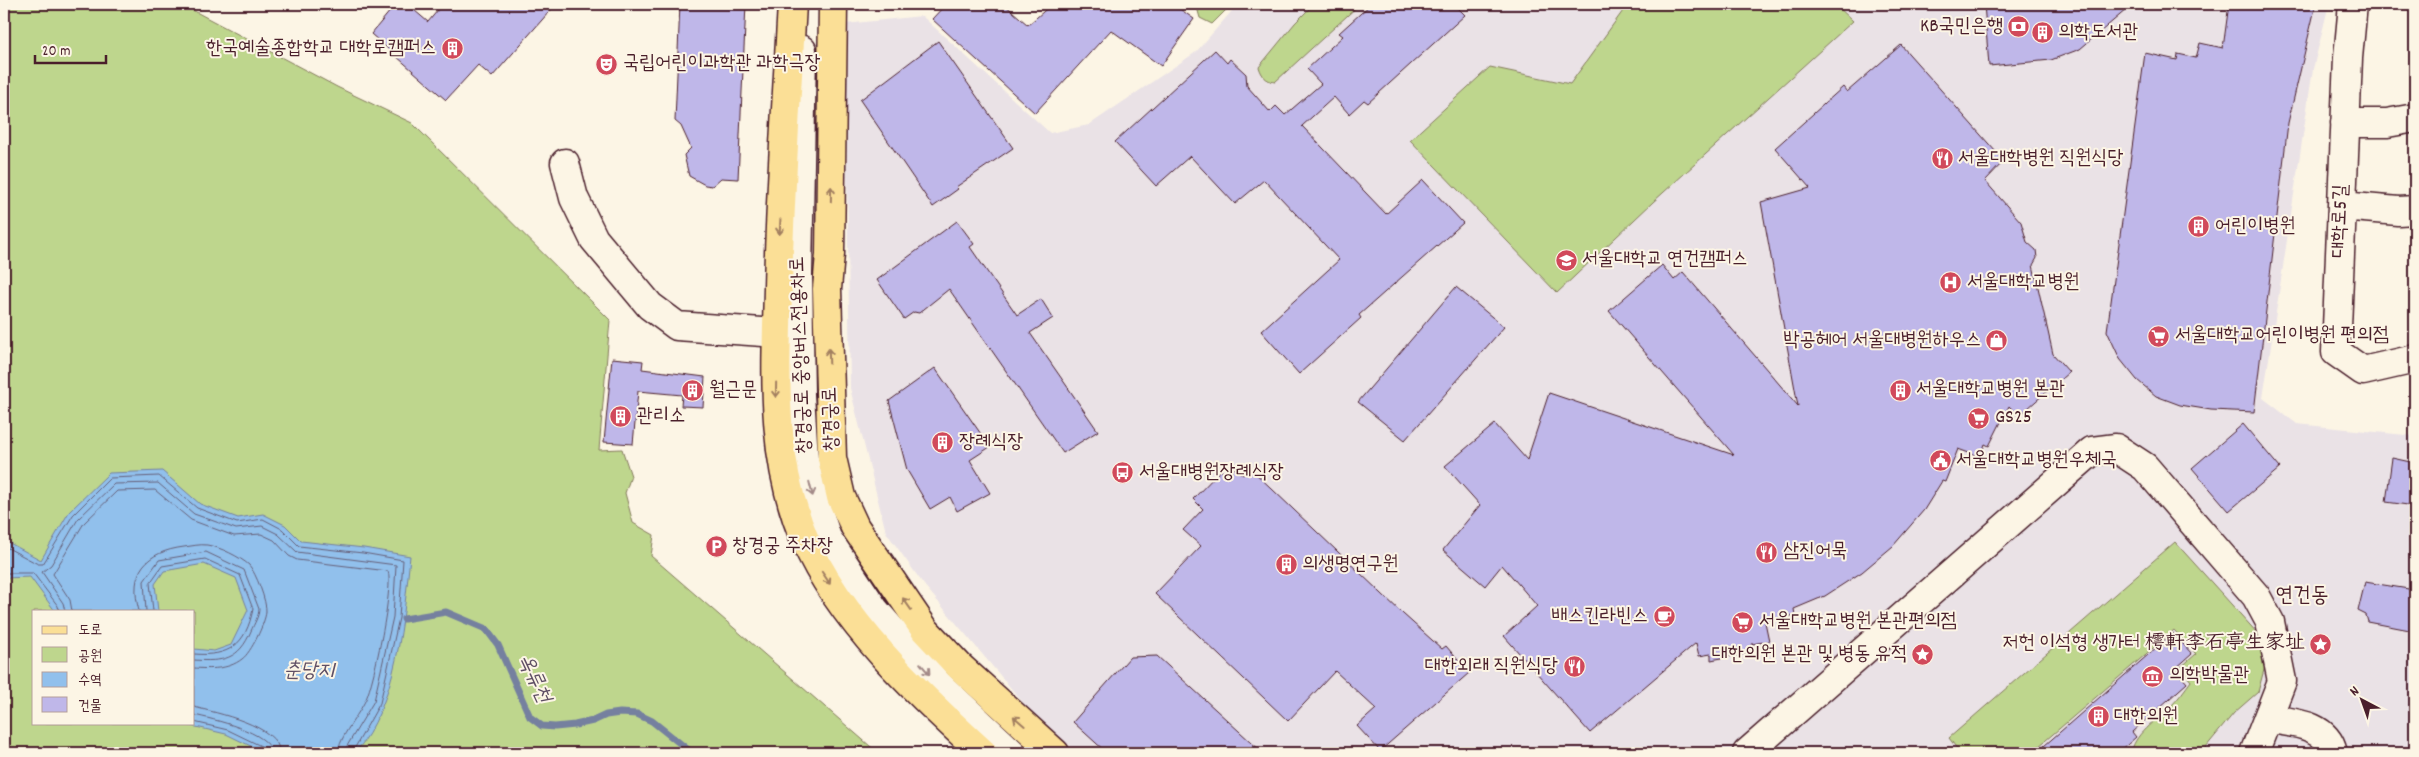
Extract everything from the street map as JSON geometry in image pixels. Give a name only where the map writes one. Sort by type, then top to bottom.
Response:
[{"type":"main road","points":[[792,4],[775,404],[783,464],[805,539],[819,568],[865,635],[924,697],[983,753]]},
{"type":"main road","name":"창경궁로","points":[[834,4],[828,289],[832,458],[841,497],[855,527],[925,630],[959,666],[1055,753]]},
{"type":"lane","name":"창경궁로 중앙버스전용차로","points":[[802,4],[798,275],[800,396],[804,459],[812,493],[827,538],[874,609],[938,684],[1012,753]]},
{"type":"lane","name":"대학로5길","points":[[2352,4],[2345,122],[2336,352],[2363,371],[2415,359]]},
{"type":"lane","points":[[2345,122],[2387,123],[2415,118]]},
{"type":"lane","points":[[565,163],[574,198],[594,239],[650,306],[677,326],[777,333]]},
{"type":"lane","points":[[2342,206],[2398,211],[2415,210]]},
{"type":"lane","points":[[1747,753],[2092,451],[2116,448],[2145,467],[2256,596],[2270,622],[2282,680],[2254,753]]},
{"type":"lane","points":[[2268,719],[2311,726],[2326,737],[2333,753]]},
{"type":"shaded area","name":"서울대학교 연건캠퍼스","points":[[1238,4],[2329,4],[2313,69],[2263,398],[2297,424],[2415,436],[2415,753],[1078,753],[1030,711],[924,585],[886,532],[850,388],[845,24],[922,16],[1050,133],[1089,125],[1196,52]]},
{"type":"green space","points":[[4,4],[181,4],[337,87],[412,123],[610,320],[599,450],[622,449],[631,476],[625,493],[633,523],[654,535],[651,556],[878,753],[4,753]]},
{"type":"green space","points":[[1201,4],[1232,4],[1212,24],[1200,18],[1198,11]]},
{"type":"green space","points":[[1314,4],[1360,4],[1275,82],[1267,79],[1259,67],[1295,23]]},
{"type":"green space","points":[[1628,4],[1835,4],[1853,21],[1653,202],[1557,293],[1410,140],[1490,67],[1570,84]]},
{"type":"green space","points":[[2175,542],[2259,635],[2265,666],[2258,692],[2234,713],[2201,753],[2135,753],[2132,750],[2134,743],[2143,731],[2174,703],[2191,681],[2180,668],[2196,654],[2174,630],[2031,753],[1957,753],[1958,750],[1949,738]]},
{"type":"water","name":"춘당지","points":[[162,471],[200,504],[238,518],[263,514],[285,525],[301,541],[364,548],[410,556],[401,632],[389,686],[380,711],[369,733],[355,753],[265,753],[226,734],[183,724],[195,724],[195,649],[214,651],[231,645],[248,610],[236,578],[204,564],[164,571],[155,584],[158,610],[54,610],[30,577],[4,578],[4,540],[41,560],[69,512],[109,473]]},
{"type":"building","name":"한국예술종합학교 대학로캠퍼스","points":[[396,4],[407,4],[428,22],[443,4],[556,4],[492,77],[478,65],[446,100],[371,34]]},
{"type":"building","points":[[680,4],[746,4],[738,179],[721,178],[712,186],[705,185],[689,176],[684,155],[691,148],[681,126],[675,121]]},
{"type":"building","points":[[946,4],[1004,4],[1028,25],[1052,4],[1173,4],[1194,19],[1161,66],[1111,30],[1035,113],[932,19]]},
{"type":"building","points":[[1371,4],[1454,4],[1465,15],[1368,103],[1364,100],[1349,114],[1334,97],[1302,126],[1386,214],[1423,180],[1463,223],[1359,315],[1361,318],[1299,374],[1261,331],[1339,260],[1264,180],[1235,204],[1190,156],[1156,186],[1115,142],[1215,50],[1227,63],[1230,59],[1246,74],[1247,86],[1270,112],[1276,106],[1285,115],[1321,84],[1307,69],[1343,36],[1339,33]]},
{"type":"building","name":"의학도서관","points":[[1984,4],[2133,4],[2080,49],[2051,60],[1989,66]]},
{"type":"building","name":"어린이병원","points":[[2229,4],[2316,4],[2288,123],[2254,412],[2211,410],[2180,405],[2156,396],[2137,380],[2120,359],[2107,331],[2145,53],[2177,60],[2178,54],[2196,58],[2200,43],[2223,48]]},
{"type":"building","points":[[938,41],[1013,148],[956,187],[958,189],[933,207],[860,100]]},
{"type":"building","name":"서울대학교병원 본관","points":[[1901,45],[2004,161],[1985,181],[2021,222],[2027,242],[2036,250],[2037,258],[2033,265],[2053,354],[2069,372],[2019,416],[2009,406],[1989,446],[1985,444],[1980,457],[1958,449],[1945,482],[1942,481],[1924,510],[1893,546],[1862,572],[1825,596],[1794,609],[1795,615],[1765,622],[1769,641],[1752,644],[1754,652],[1711,660],[1711,654],[1699,656],[1696,643],[1590,733],[1504,636],[1537,606],[1502,565],[1485,586],[1443,550],[1480,505],[1445,466],[1495,424],[1527,460],[1549,393],[1734,455],[1609,311],[1662,265],[1674,280],[1683,272],[1798,406],[1761,202],[1810,188],[1775,148],[1843,87],[1847,92]]},
{"type":"building","points":[[957,221],[974,244],[970,247],[1017,315],[1041,299],[1053,318],[1030,333],[1098,431],[1063,453],[949,289],[919,313],[914,312],[904,319],[877,280]]},
{"type":"building","points":[[1456,287],[1504,327],[1405,440],[1358,402]]},
{"type":"building","name":"관리소","points":[[612,358],[643,361],[642,369],[705,377],[703,407],[681,406],[682,395],[638,391],[633,444],[604,442]]},
{"type":"building","name":"장례식장","points":[[935,368],[990,447],[970,460],[990,493],[957,511],[950,497],[930,509],[907,470],[889,401]]},
{"type":"building","points":[[2243,424],[2280,468],[2229,511],[2192,468]]},
{"type":"building","points":[[2392,458],[2415,463],[2415,506],[2386,502]]},
{"type":"building","points":[[1235,468],[1243,475],[1250,468],[1403,614],[1442,649],[1446,646],[1469,673],[1380,751],[1357,726],[1376,709],[1335,671],[1288,721],[1155,594],[1201,546],[1183,530],[1203,509],[1193,499],[1221,470],[1227,476]]},
{"type":"building","points":[[2365,582],[2415,590],[2415,631],[2368,622],[2366,615],[2358,611]]},
{"type":"building","points":[[2173,633],[2192,654],[2175,669],[2187,683],[2132,732],[2136,737],[2118,753],[2036,753]]},
{"type":"building","points":[[1157,656],[1263,753],[1107,753],[1073,722],[1130,657]]},
{"type":"waterway","name":"옥류천","points":[[404,619],[446,612],[486,629],[498,645],[530,717],[542,726],[575,725],[593,721],[606,715],[620,713],[637,714],[652,721],[692,753]]},
{"type":"place","name":"KB국민은행","points":[[2019,27]]},
{"type":"place","name":"의학도서관","points":[[2042,33]]},
{"type":"place","name":"한국예술종합학교 대학로캠퍼스","points":[[452,49]]},
{"type":"place","name":"국립어린이과학관 과학극장","points":[[607,64]]},
{"type":"place","name":"서울대학병원 직원식당","points":[[1942,159]]},
{"type":"place","name":"어린이병원","points":[[2199,227]]},
{"type":"place","name":"서울대학교 연건캠퍼스","points":[[1566,260]]},
{"type":"place","name":"서울대학교병원","points":[[1951,283]]},
{"type":"place","name":"서울대학교어린이병원 편의점","points":[[2159,336]]},
{"type":"place","name":"박공헤어 서울대병원하우스","points":[[1997,341]]},
{"type":"place","name":"서울대학교병원 본관","points":[[1900,390]]},
{"type":"place","name":"월근문","points":[[693,391]]},
{"type":"place","name":"관리소","points":[[621,417]]},
{"type":"place","name":"GS25","points":[[1979,418]]},
{"type":"place","name":"장례식장","points":[[943,443]]},
{"type":"place","name":"서울대학교병원우체국","points":[[1940,461]]},
{"type":"place","name":"서울대병원장례식장","points":[[1123,473]]},
{"type":"place","name":"창경궁 주차장","points":[[716,547]]},
{"type":"place","name":"삼진어묵","points":[[1767,552]]},
{"type":"place","name":"의생명연구원","points":[[1286,565]]},
{"type":"place","name":"배스킨라빈스","points":[[1664,617]]},
{"type":"place","name":"서울대학교병원 본관편의점","points":[[1743,622]]},
{"type":"place","name":"저헌 이석형 생가터 樗軒李石亭生家址","points":[[2321,644]]},
{"type":"place","name":"대한의원 본관 및 병동 유적","points":[[1923,655]]},
{"type":"place","name":"대한외래 직원식당","points":[[1574,667]]},
{"type":"place","name":"의학박물관","points":[[2153,676]]},
{"type":"place","name":"대한의원","points":[[2098,717]]},
{"type":"district","name":"연건동","points":[[2302,596]]}]
